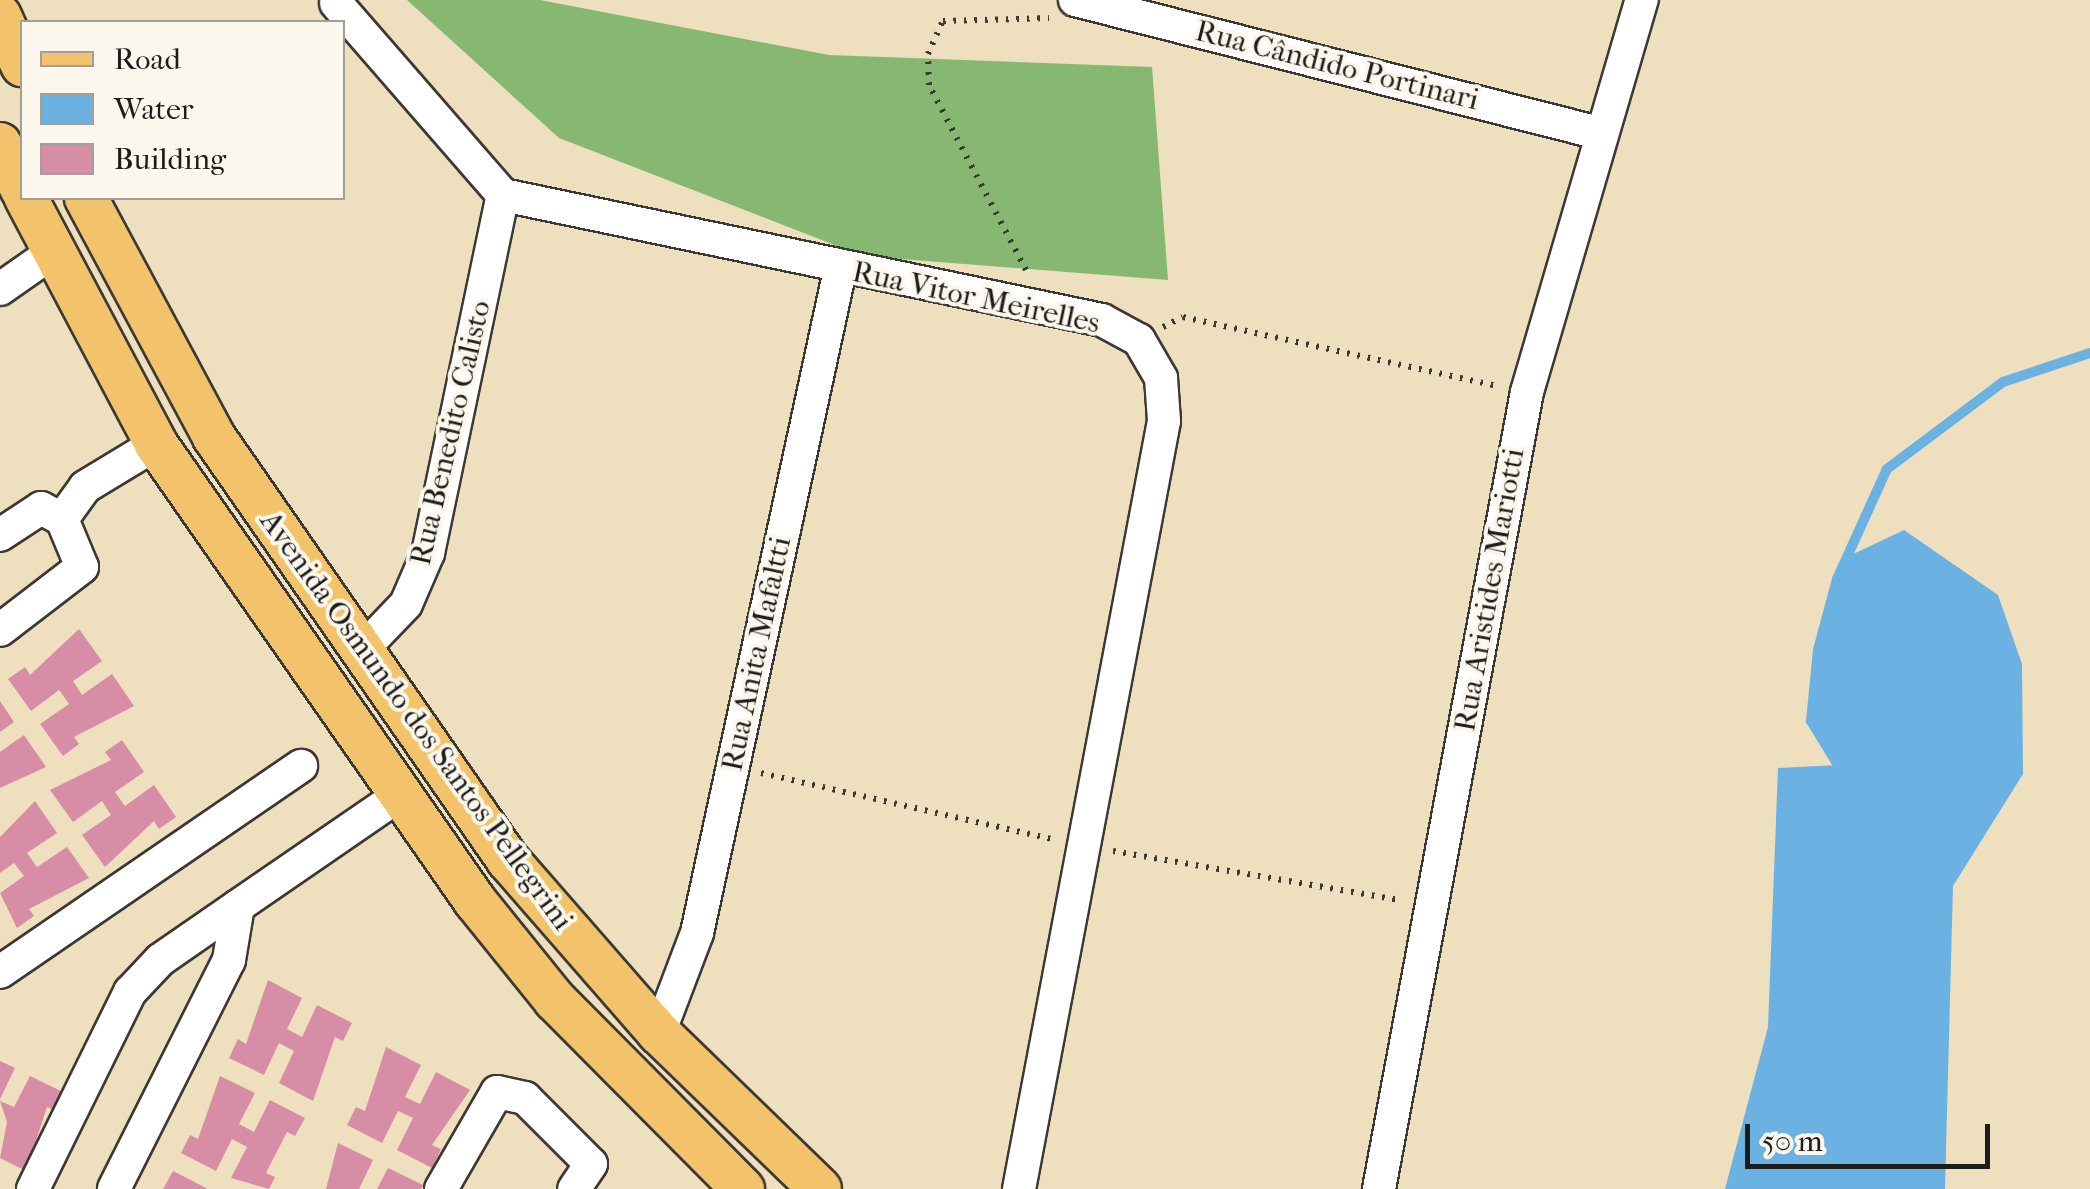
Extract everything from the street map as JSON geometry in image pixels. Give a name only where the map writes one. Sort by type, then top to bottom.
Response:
[{"type":"main road","points":[[0,16],[20,61]]},
{"type":"main road","points":[[0,144],[20,186]]},
{"type":"main road","name":"Avenida Osmundo dos Santos Pellegrini","points":[[27,200],[156,444],[401,794],[555,1000],[743,1189]]},
{"type":"main road","name":"Avenida Osmundo dos Santos Pellegrini","points":[[87,200],[214,437],[508,860],[659,1033],[820,1189]]},
{"type":"street","name":"Rua Aristides Mariotti","points":[[1379,1189],[1526,392],[1599,133],[1642,0]]},
{"type":"street","points":[[336,3],[504,195]]},
{"type":"street","name":"Rua Cândido Portinari","points":[[1072,9],[1599,133]]},
{"type":"street","name":"Rua Vitor Meirelles","points":[[504,195],[840,270],[1102,320],[1139,340],[1161,378],[1164,421],[1019,1189]]},
{"type":"street","name":"Rua Benedito Calisto","points":[[360,652],[406,604],[428,553],[504,195]]},
{"type":"street","points":[[0,289],[53,252]]},
{"type":"street","name":"Rua Anita Mafaltti","points":[[659,1033],[697,932],[840,270]]},
{"type":"street","points":[[62,519],[85,487],[156,444]]},
{"type":"street","points":[[0,535],[41,508],[62,519],[82,567],[0,630]]},
{"type":"street","points":[[0,972],[301,766]]},
{"type":"street","points":[[33,1189],[130,992],[160,960],[401,794]]},
{"type":"street","points":[[114,1189],[229,960],[238,906]]},
{"type":"street","points":[[440,1189],[497,1092],[525,1098],[590,1164],[574,1189]]},
{"type":"path","points":[[1052,313],[972,182],[929,85],[928,54],[943,21],[1072,9]]},
{"type":"path","points":[[1139,340],[1183,317],[1526,392]]},
{"type":"green space","points":[[407,0],[540,0],[829,55],[1152,67],[1168,280],[863,256],[559,138]]},
{"type":"water","points":[[1904,530],[1998,595],[2022,664],[2023,774],[1953,886],[1945,1189],[1725,1189],[1768,1027],[1778,768],[1838,765],[1811,721],[1818,650],[1847,557]]},
{"type":"building","points":[[79,629],[102,661],[73,681],[82,695],[112,674],[134,706],[74,737],[79,744],[63,756],[40,724],[69,704],[59,690],[31,711],[8,679],[25,667],[30,675]]},
{"type":"building","points":[[0,701],[14,722],[0,732]]},
{"type":"building","points":[[24,735],[46,767],[0,788],[0,752]]},
{"type":"building","points":[[122,740],[144,772],[115,792],[125,806],[154,785],[176,817],[159,829],[154,821],[105,867],[82,835],[111,815],[102,801],[73,822],[50,790],[111,760],[105,752]]},
{"type":"building","points":[[35,801],[57,833],[27,853],[37,867],[67,847],[89,878],[29,909],[34,916],[17,928],[0,893],[24,876],[14,863],[0,873],[0,837]]},
{"type":"building","points":[[268,980],[302,998],[287,1029],[302,1037],[317,1005],[352,1023],[343,1041],[335,1037],[313,1101],[279,1083],[294,1051],[279,1043],[264,1075],[229,1058],[238,1039],[246,1044]]},
{"type":"building","points":[[386,1047],[421,1065],[405,1097],[420,1104],[436,1072],[470,1090],[432,1145],[441,1149],[432,1168],[397,1150],[413,1118],[398,1111],[382,1143],[347,1125],[356,1107],[365,1111]]},
{"type":"building","points":[[0,1061],[15,1068],[0,1099]]},
{"type":"building","points":[[30,1076],[65,1093],[56,1111],[47,1107],[26,1171],[0,1158],[7,1122],[0,1101],[14,1107]]},
{"type":"building","points":[[220,1076],[255,1093],[239,1124],[254,1132],[270,1100],[305,1118],[295,1136],[287,1132],[266,1173],[275,1177],[269,1189],[231,1178],[247,1147],[232,1139],[216,1171],[181,1153],[190,1135],[198,1139]]},
{"type":"building","points":[[338,1143],[373,1160],[359,1189],[326,1189]]},
{"type":"building","points":[[388,1168],[423,1185],[421,1189],[377,1189]]},
{"type":"building","points":[[173,1171],[208,1189],[163,1189]]},
{"type":"waterway","points":[[1838,765],[1811,721],[1818,650],[1837,579],[1887,469],[2003,382],[2090,353]]}]
